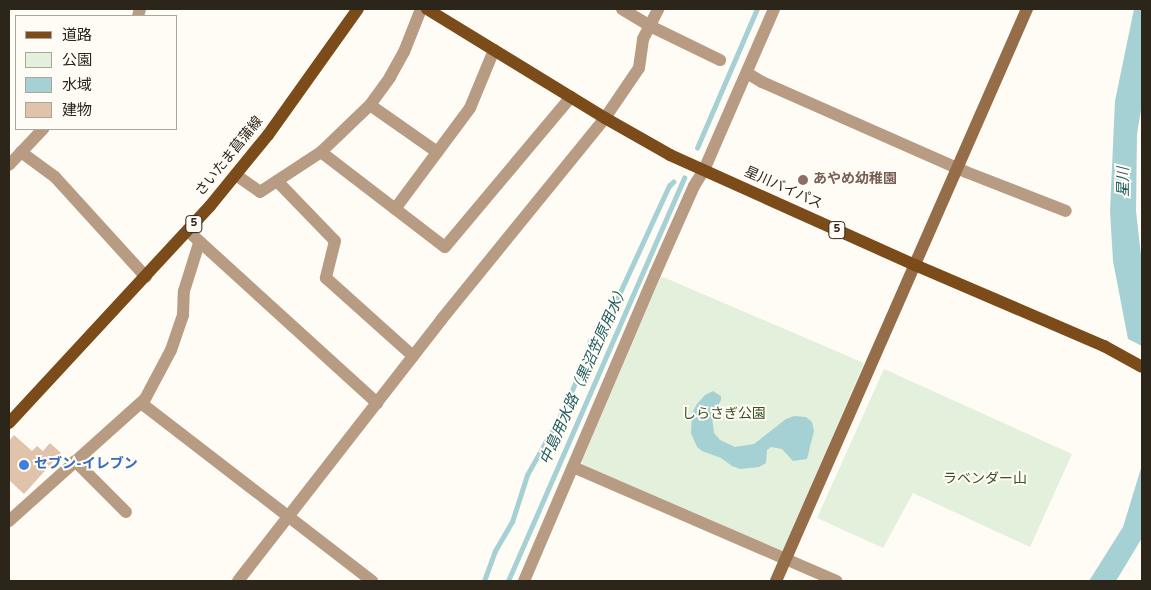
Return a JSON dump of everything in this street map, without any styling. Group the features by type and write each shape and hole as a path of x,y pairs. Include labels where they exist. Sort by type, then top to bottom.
{"main road":[{"name":"さいたま菖蒲線","path":"9,423 146,277 236,175 358,9"},
{"name":"星川バイパス","path":"426,9 655,147 1142,366"}],"street":[{"path":"236,175 260,192 321,152 370,105 390,77 404,52 421,9"},
{"path":"622,9 650,26 720,60"},
{"path":"238,581 413,356 605,118 639,68 643,39 658,9"},
{"path":"524,581 574,468 655,274 694,186 704,170 774,9"},
{"path":"776,581 1028,9"},
{"path":"395,209 470,108 494,50"},
{"path":"746,73 762,82 957,167 1066,211"},
{"path":"321,152 445,247 571,96"},
{"path":"370,105 437,152"},
{"path":"9,163 22,152 41,130"},
{"path":"22,152 55,177 146,277"},
{"path":"277,181 335,241 326,278 413,356"},
{"path":"188,231 377,403"},
{"path":"9,521 141,403 171,350 183,315 184,291 199,243"},
{"path":"141,403 372,581"},
{"path":"75,461 126,512"},
{"path":"574,468 836,581"}],"green space":[{"name":"しらさぎ公園","path":"663,277 864,363 784,550 779,552 583,466 582,461 660,278"},
{"name":"ラベンダー山","path":"884,369 1072,454 1030,547 913,493 883,548 817,518"}],"water":[{"name":"星川","path":"1134,9 1142,9 1142,104 1137,134 1136,211 1142,264 1142,346 1128,339 1113,261 1110,211 1115,101"},
{"path":"713,391 721,396 721,400 712,417 714,433 720,440 735,447 754,444 786,419 794,416 806,417 812,422 814,431 807,459 793,461 782,449 771,447 767,450 766,463 759,467 740,469 721,458 702,451 697,447 691,433 692,413 705,395"},
{"path":"1142,465 1142,538 1116,581 1089,581 1123,527"}],"building":[{"path":"14,435 32,451 37,446 43,451 50,443 61,453 24,494 9,480 9,441"}],"waterway":[{"name":"中島用水路（黒沼笠原用水）","path":"697,148 757,9"},
{"name":"中島用水路（黒沼笠原用水）","path":"508,581 684,178"},
{"path":"601,335 609,326 616,301 669,186 673,182"},
{"path":"484,581 495,551 512,522 527,475 565,407 583,364 590,340"}],"place":[{"name":"あやめ幼稚園","path":"803,180"},
{"name":"セブン-イレブン","path":"24,465"}]}
